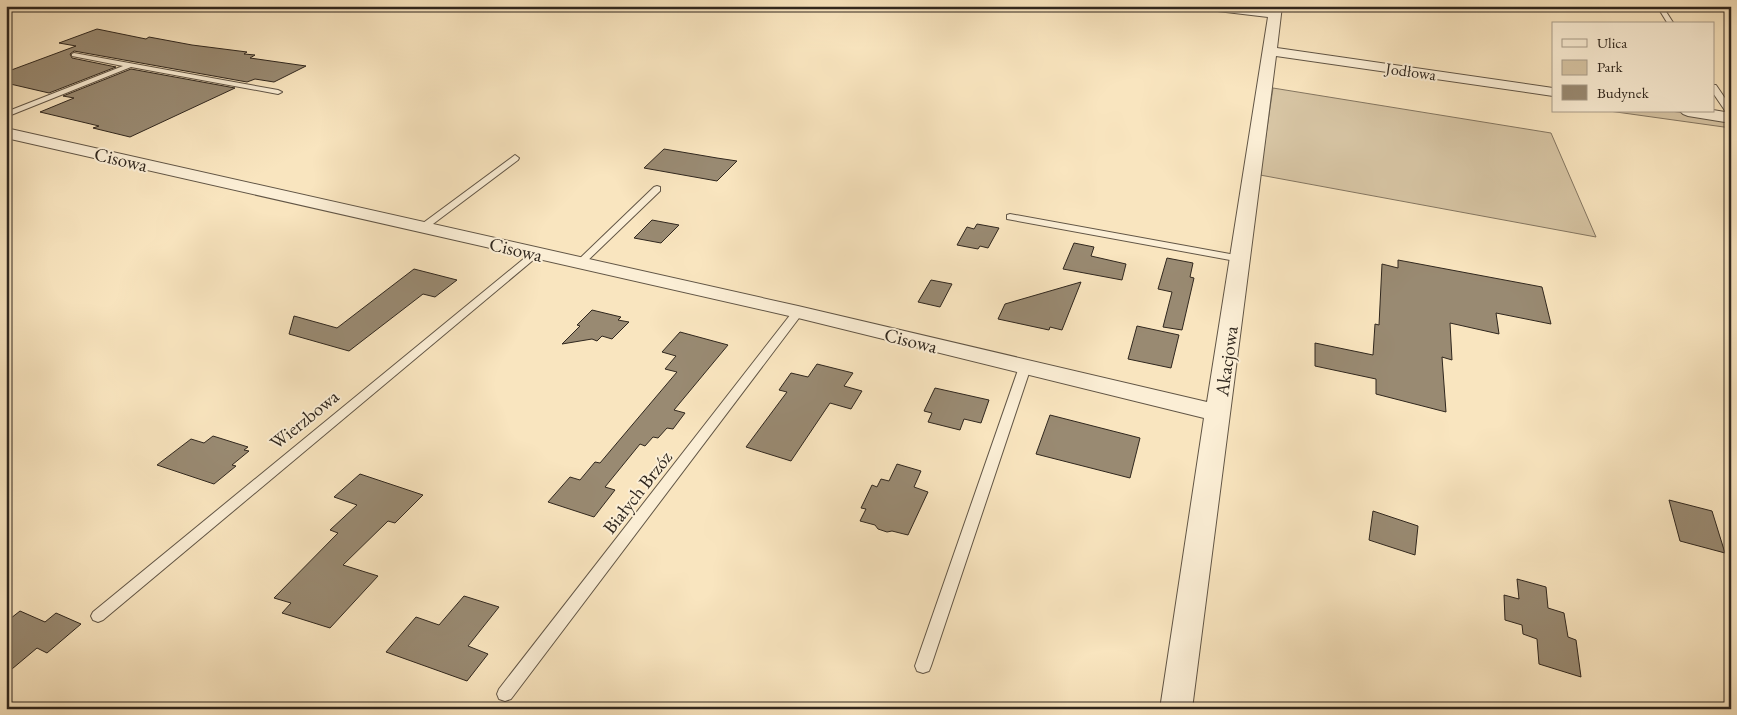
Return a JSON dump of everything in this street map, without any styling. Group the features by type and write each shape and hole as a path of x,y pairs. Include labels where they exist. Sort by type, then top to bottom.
{"street":[{"name":"Akacjowa","path":"1176,709 1190,597 1276,10 1209,6"},
{"name":"Jodłowa","path":"1270,51 1552,92"},
{"path":"1694,112 1731,118"},
{"name":"Cisowa","path":"6,133 798,312 1218,413"}],"lane":[{"path":"1663,11 1670,22"},
{"path":"74,55 278,92"},
{"path":"6,115 131,65"},
{"path":"1714,88 1731,113"},
{"path":"422,228 515,158"},
{"path":"579,264 657,189"},
{"path":"1010,217 1241,259"},
{"name":"Wierzbowa","path":"98,616 535,254"},
{"name":"Białych Brzóz","path":"505,694 798,312"},
{"path":"923,666 1025,367"}],"path":[{"path":"1616,6 1663,11"}],"green space":[{"path":"1273,88 1551,133 1596,237 1260,175"},
{"path":"1616,112 1678,112 1731,120 1731,128"}],"building":[{"path":"97,29 146,39 149,37 247,52 244,54 255,55 250,58 306,66 274,82 255,79 247,82 74,51 70,54 72,58 116,67 49,93 6,83 6,72 76,46 59,43"},
{"path":"131,69 235,88 130,137 93,128 99,126 40,112 74,98 63,96"},
{"path":"664,149 737,161 717,181 644,168"},
{"path":"652,220 679,225 661,243 634,238"},
{"path":"977,224 999,228 988,248 980,246 978,249 957,245 967,227 974,229"},
{"path":"1074,243 1094,247 1091,256 1126,264 1122,280 1063,269"},
{"path":"1167,258 1193,263 1190,277 1194,278 1182,330 1163,327 1172,292 1158,289"},
{"path":"1398,260 1542,287 1551,324 1496,313 1499,334 1450,323 1452,360 1442,357 1446,412 1376,394 1376,379 1315,366 1315,343 1373,355 1375,324 1379,325 1382,264 1398,268"},
{"path":"414,269 457,280 435,297 423,294 349,351 289,334 294,316 337,328"},
{"path":"931,280 952,284 940,307 918,302"},
{"path":"1081,282 1062,330 1050,327 1049,330 998,319 1005,304"},
{"path":"592,310 621,317 618,320 629,322 612,339 602,336 597,341 592,339 562,344 580,326 577,325"},
{"path":"1137,326 1179,335 1171,368 1128,359"},
{"path":"680,332 728,345 674,410 685,413 673,429 667,428 658,438 653,437 645,446 640,444 605,487 615,490 594,517 548,502 570,477 580,480 595,462 600,463 677,372 665,369 676,356 662,352"},
{"path":"817,364 853,373 844,386 862,391 851,409 830,403 791,461 746,447 787,392 779,390 791,373 808,377"},
{"path":"935,388 989,400 981,423 964,419 960,430 928,422 932,413 924,411"},
{"path":"1050,415 1140,438 1130,478 1036,454"},
{"path":"213,436 248,447 244,450 249,451 232,465 236,466 214,484 157,465 191,439 204,443"},
{"path":"897,464 921,471 914,487 928,492 908,535 892,531 887,532 878,529 875,525 860,521 866,509 861,508 872,485 877,487 881,479 889,481"},
{"path":"360,474 423,495 395,523 388,521 343,565 378,576 330,628 282,613 291,603 274,598 338,533 330,530 357,505 334,497"},
{"path":"1669,500 1712,511 1725,553 1680,541"},
{"path":"1373,511 1418,526 1415,555 1369,540"},
{"path":"1517,579 1546,587 1548,608 1564,613 1568,637 1576,640 1581,677 1539,664 1537,639 1523,634 1522,625 1505,620 1504,595 1519,599"},
{"path":"464,596 499,607 468,646 488,654 467,681 386,652 416,617 439,625"},
{"path":"20,611 45,622 56,613 81,624 47,653 37,648 6,674 6,622"}]}
